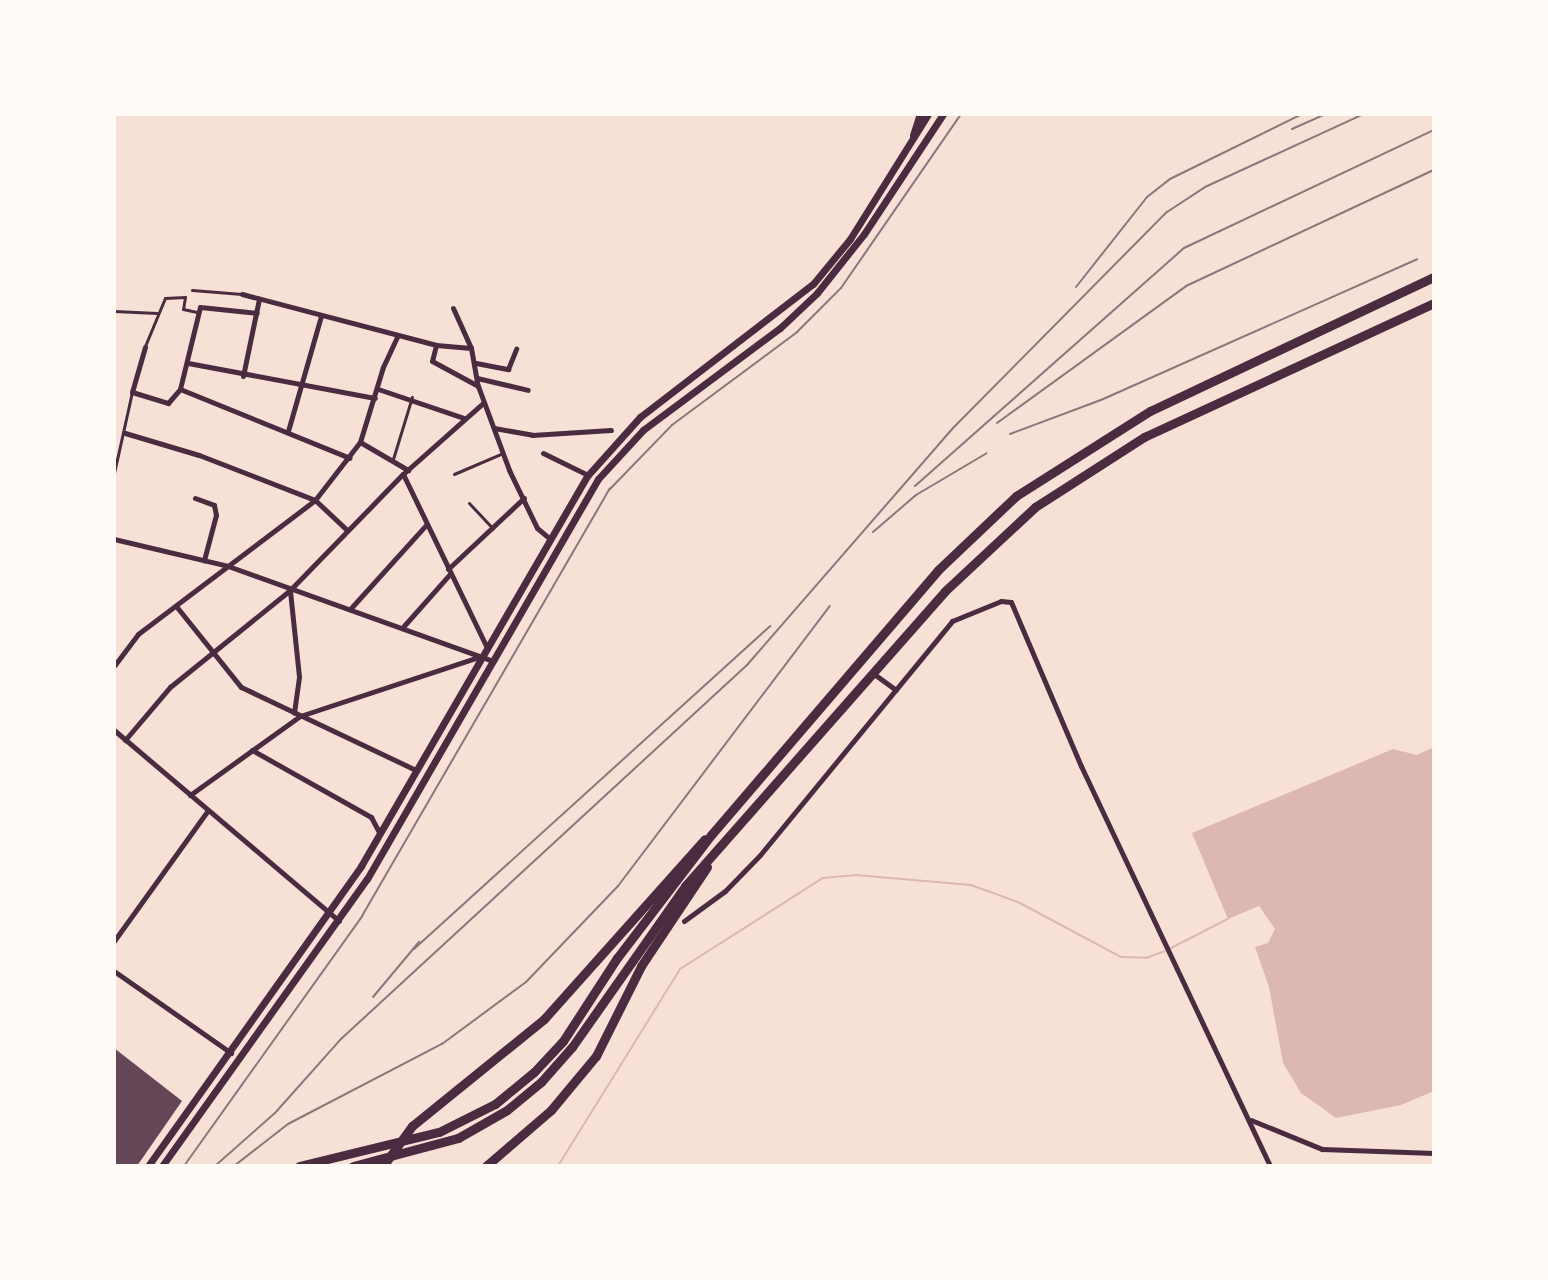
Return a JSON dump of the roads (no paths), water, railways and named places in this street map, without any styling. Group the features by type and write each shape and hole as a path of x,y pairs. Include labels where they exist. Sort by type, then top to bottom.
{"highway":[{"path":"299,1166 414,1140 467,1119 515,1090 547,1060 711,835 938,570 1016,496 1150,411 1434,277"},
{"path":"353,1166 420,1151 477,1128 521,1100 554,1068 650,929 717,850 970,566 1063,486 1206,407 1434,303"},
{"path":"383,1166 412,1126 544,1019 673,870 711,835"},
{"path":"486,1166 551,1110 596,1056 641,966 717,850"}],"main road":[{"path":"909,146 920,114"},
{"path":"148,1166 330,915 588,475 640,417 813,284 850,239 928,114"},
{"path":"162,1166 340,922 579,508 626,446 817,293 864,234 943,114"}],"street":[{"path":"192,290 242,294 436,345 471,348"},
{"path":"114,473 132,392 157,313 165,298 177,295 185,297 183,309 197,312"},
{"path":"243,376 259,299"},
{"path":"132,392 168,403 180,389 197,312 207,304 257,313"},
{"path":"453,308 471,348 478,386 503,453 537,528 550,539"},
{"path":"114,311 157,313"},
{"path":"288,431 305,384 321,316"},
{"path":"114,666 130,641 315,500 360,442 398,335"},
{"path":"436,345 432,361 478,386"},
{"path":"476,363 508,369 516,349"},
{"path":"187,363 243,376 375,398"},
{"path":"477,378 528,390"},
{"path":"180,389 350,458"},
{"path":"378,389 412,397 464,418"},
{"path":"393,459 412,397"},
{"path":"125,740 170,687 291,589 406,472 484,402"},
{"path":"494,428 532,435 611,430"},
{"path":"125,433 199,455 315,500 347,530"},
{"path":"360,442 393,459 406,472 484,652 493,661"},
{"path":"454,474 503,453"},
{"path":"543,453 588,475"},
{"path":"195,498 214,505 216,515 204,560"},
{"path":"402,628 449,571 524,498"},
{"path":"469,503 493,529"},
{"path":"351,608 427,524"},
{"path":"114,539 228,566 402,628 484,652"},
{"path":"291,589 299,677 297,715"},
{"path":"684,921 725,891 760,855 956,617 1011,602 1081,766 1167,941 1270,1166"},
{"path":"176,606 241,687 417,771"},
{"path":"190,795 297,715 484,652"},
{"path":"874,674 896,690"},
{"path":"114,730 340,922"},
{"path":"252,750 371,817 380,833"},
{"path":"114,941 208,810"},
{"path":"114,971 231,1053"},
{"path":"1251,1120 1322,1149 1434,1153"}],"waterway":[{"path":"558,1166 680,969 823,878 856,875 971,885 1018,902 1121,957 1146,958 1165,951"},
{"path":"1171,948 1228,919"}],"railway":[{"path":"184,1166 362,916 610,489 672,425 797,332 841,288 961,114"},
{"path":"1076,287 1147,197 1170,179 1302,114"},
{"path":"1292,129 1325,114"},
{"path":"215,1166 275,1113 341,1039 747,665 953,428 1167,212 1205,187 1364,114"},
{"path":"915,486 1184,248 1434,130"},
{"path":"997,423 1186,286 1434,170"},
{"path":"1010,434 1101,400 1417,259"},
{"path":"873,532 916,495 987,453"},
{"path":"234,1166 288,1124 442,1044 526,982 618,886 830,606"},
{"path":"414,949 770,626"},
{"path":"373,997 419,942"}]}
